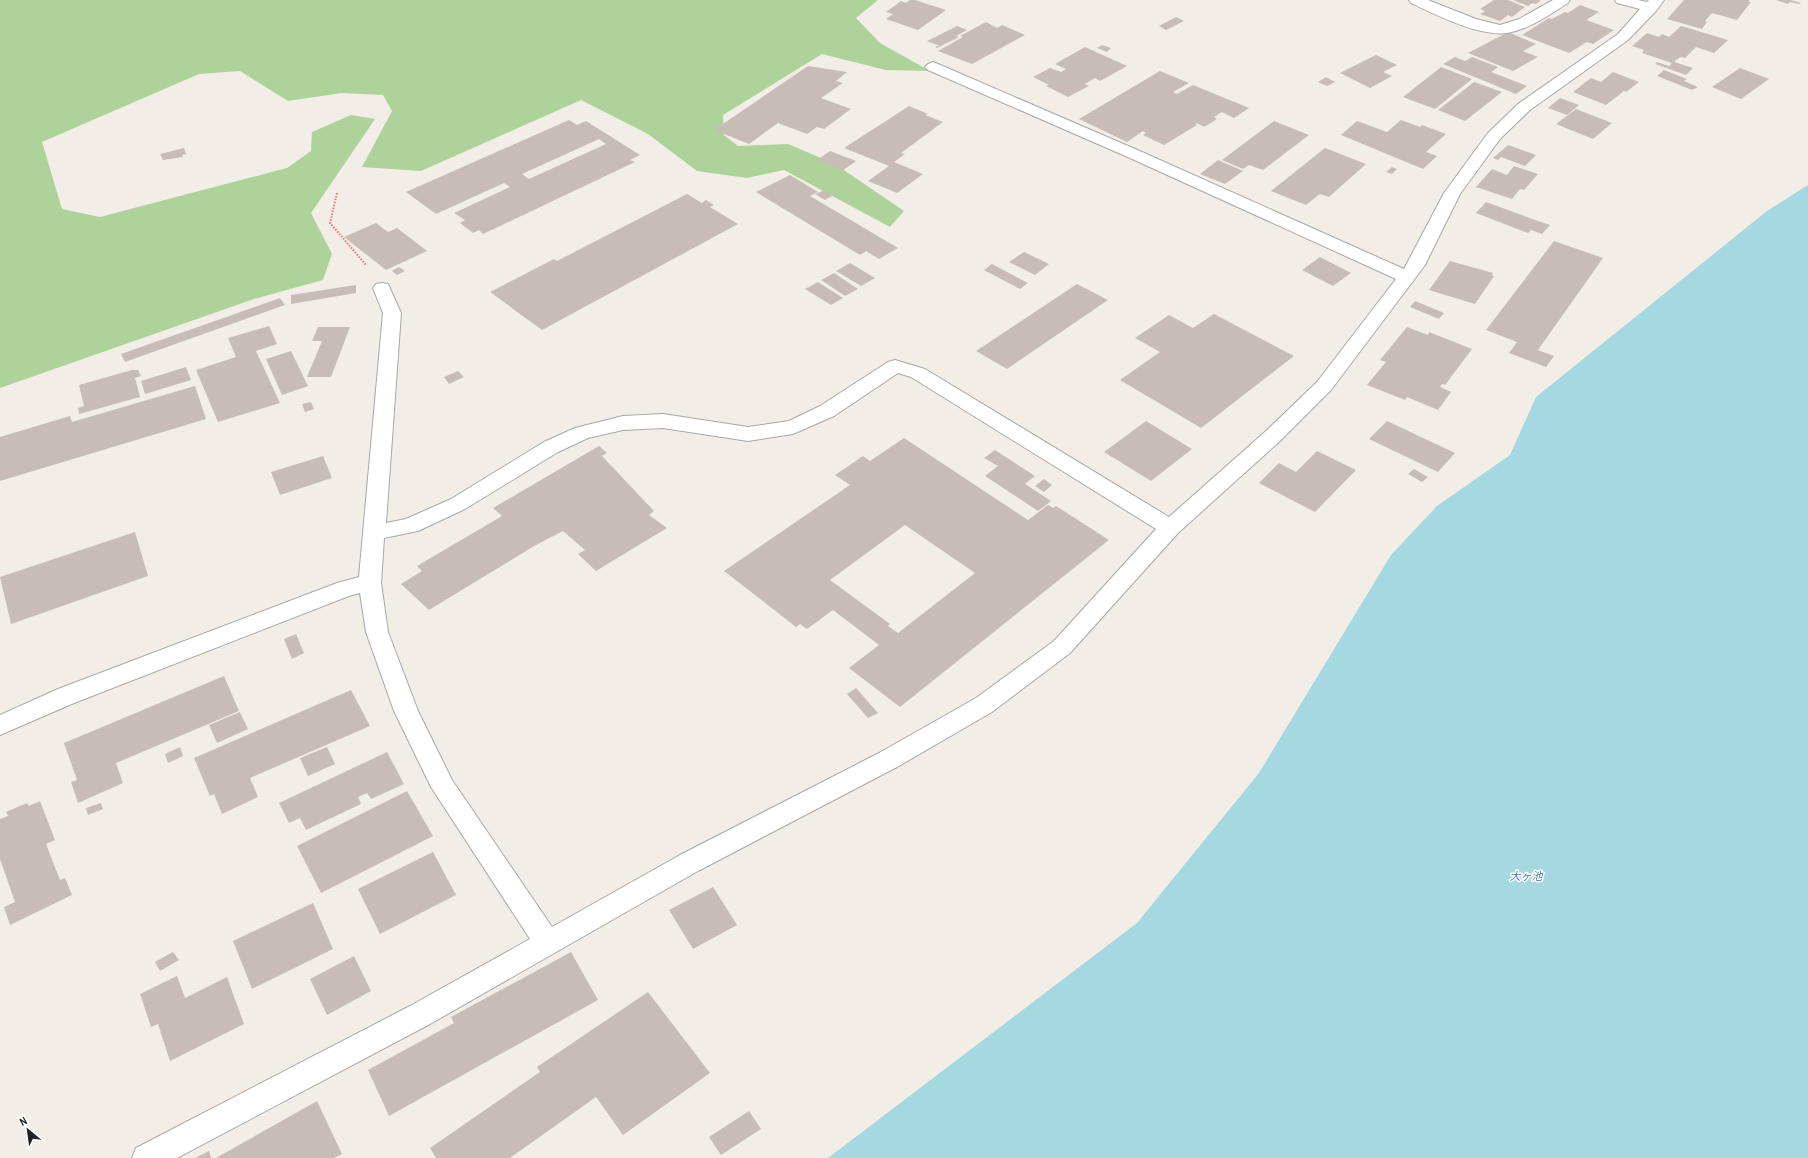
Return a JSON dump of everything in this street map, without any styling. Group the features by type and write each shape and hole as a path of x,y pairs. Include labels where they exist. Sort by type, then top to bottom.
{"street":[{"path":"1416,0 1480,26 1499,29 1513,27 1563,0"},
{"path":"1622,0 1654,4"},
{"path":"147,1158 413,1018 548,944 689,863 888,760 984,705 1062,647 1170,528 1273,436 1324,386 1416,265 1452,193 1494,136 1524,107 1623,37 1654,4"},
{"path":"933,67 1136,155 1406,277"},
{"path":"382,288 392,313 370,583 377,632 406,711 443,787 548,944"},
{"path":"375,532 410,526 458,504 551,447 582,433 623,423 663,421 748,434 793,427 827,411 895,366 918,373 1170,528"},
{"path":"0,725 66,696 345,589 370,583"}],"path":[{"path":"337,193 330,223 368,267 382,288"}],"green space":[{"path":"0,0 878,0 856,18 880,43 930,71 886,70 822,54 723,115 724,135 738,146 788,144 835,164 904,211 890,227 784,170 747,178 697,171 648,134 581,100 421,171 362,167 392,111 383,95 342,93 288,101 240,71 199,74 42,142 62,209 100,217 287,168 311,151 312,132 351,115 375,119 311,213 332,254 323,280 254,299 0,388"}],"water":[{"name":"大ヶ池","path":"1808,185 1808,1158 828,1158 1137,923 1259,773 1391,555 1437,506 1510,455 1536,397 1767,211"}],"building":[{"path":"910,0 915,0 946,10 918,30 886,19 893,14 886,12 901,1 906,3"},
{"path":"1494,0 1508,0 1525,7 1512,17 1508,15 1500,21 1480,14 1485,11 1480,9"},
{"path":"1513,0 1541,0 1536,4 1532,3 1528,6"},
{"path":"1684,0 1750,0 1748,2 1751,2 1737,20 1712,13 1705,21 1707,22 1702,29 1667,19"},
{"path":"1776,0 1791,0 1801,3 1790,2 1788,4"},
{"path":"1580,5 1599,12 1586,20 1614,30 1593,44 1587,42 1569,53 1522,35 1549,18 1552,19 1565,12 1568,13"},
{"path":"1176,17 1184,21 1166,30 1159,26"},
{"path":"986,22 997,28 1002,25 1025,35 972,64 938,51 963,37 960,36"},
{"path":"957,26 967,30 956,36 959,37 937,48 935,47 940,45 927,41"},
{"path":"1681,26 1728,40 1714,53 1696,47 1685,58 1680,57 1674,62 1693,68 1686,75 1655,64 1657,62 1669,66 1672,63 1642,53 1644,50 1632,46 1647,33 1659,37 1662,34 1669,37"},
{"path":"1508,32 1536,44 1523,51 1538,57 1513,71 1468,53"},
{"path":"1102,45 1111,48 1107,52 1097,48"},
{"path":"1085,47 1127,66 1100,81 1095,78 1085,84 1089,86 1068,97 1046,86 1049,85 1033,77 1050,68 1061,72 1066,69 1055,64"},
{"path":"1376,55 1397,65 1383,72 1392,76 1370,88 1340,73"},
{"path":"1455,57 1465,61 1472,57 1498,67 1491,72 1527,86 1516,94 1443,64"},
{"path":"808,66 847,72 836,81 843,83 821,98 851,109 824,129 817,127 807,134 778,123 749,144 714,130"},
{"path":"1441,67 1472,79 1435,109 1403,97"},
{"path":"1740,68 1769,79 1741,99 1712,87"},
{"path":"1664,70 1687,79 1684,81 1698,87 1692,90 1657,76"},
{"path":"1160,71 1189,83 1173,92 1177,94 1193,85 1249,108 1234,118 1222,112 1214,117 1217,119 1204,127 1197,123 1195,124 1197,125 1164,145 1143,135 1146,133 1143,131 1127,142 1079,119"},
{"path":"1613,72 1639,82 1606,105 1573,92 1591,78 1601,82"},
{"path":"1326,77 1335,82 1327,86 1318,82"},
{"path":"1474,82 1502,92 1465,121 1438,110"},
{"path":"1560,98 1579,105 1567,115 1548,108"},
{"path":"909,106 928,114 925,115 943,122 901,153 905,154 894,162 923,174 897,193 868,181 889,166 844,148"},
{"path":"1576,109 1612,123 1593,139 1556,124"},
{"path":"569,120 577,125 586,121 640,155 630,160 635,162 483,234 479,230 473,233 460,223 465,220 454,213 510,187 504,183 436,214 406,192","holes":["599,139 606,144 529,179 522,174"]},
{"path":"1401,120 1420,127 1422,125 1446,134 1426,152 1437,156 1423,169 1341,135 1357,121 1387,132"},
{"path":"1274,121 1309,135 1263,170 1249,165 1243,169 1222,160"},
{"path":"1508,145 1536,155 1525,166 1501,157 1498,160 1493,158"},
{"path":"184,148 186,154 182,155 183,157 163,160 160,154"},
{"path":"1325,148 1366,164 1329,197 1320,194 1306,205 1271,191"},
{"path":"830,151 856,161 842,171 817,160"},
{"path":"1218,160 1243,171 1225,184 1200,174"},
{"path":"1514,166 1538,174 1524,190 1520,189 1512,199 1476,187 1492,169 1507,175"},
{"path":"1392,167 1397,169 1392,174 1386,172"},
{"path":"790,175 818,192 810,196 898,248 879,259 866,251 860,255 756,192"},
{"path":"825,190 834,195 825,200 815,194"},
{"path":"687,194 702,203 706,200 714,205 710,207 738,224 542,330 490,292 554,259 557,261"},
{"path":"1486,202 1550,225 1542,234 1531,230 1528,233 1476,213"},
{"path":"376,223 388,232 397,228 427,251 386,270 344,237"},
{"path":"1554,241 1603,258 1538,350 1554,356 1546,367 1509,353 1517,342 1486,330"},
{"path":"1024,252 1049,264 1035,275 1009,262"},
{"path":"1320,257 1351,273 1333,286 1302,270"},
{"path":"1450,261 1493,273 1492,275 1494,276 1475,304 1429,290"},
{"path":"850,263 875,278 861,286 836,271"},
{"path":"992,264 1028,283 1020,289 984,270"},
{"path":"399,267 405,271 397,275 392,271"},
{"path":"834,273 858,289 845,296 821,280"},
{"path":"818,282 843,298 831,305 805,289"},
{"path":"1077,284 1108,300 1007,369 976,351"},
{"path":"356,285 356,293 291,304 291,295"},
{"path":"280,298 285,305 125,362 121,354"},
{"path":"1415,301 1444,313 1439,319 1410,307"},
{"path":"1214,314 1294,356 1201,428 1120,380 1160,352 1135,338 1169,315 1193,328"},
{"path":"269,326 277,344 256,351 280,403 218,422 196,370 236,357 228,338"},
{"path":"318,327 350,327 331,377 307,377 322,341 312,341"},
{"path":"1407,327 1428,335 1429,332 1472,349 1445,385 1442,384 1440,387 1451,392 1438,410 1407,397 1405,400 1367,385 1386,362 1380,360"},
{"path":"291,351 308,386 282,395 266,359"},
{"path":"186,367 191,380 145,394 141,381"},
{"path":"132,370 138,370 141,376 135,378 140,397 79,414 78,408 84,406 79,385"},
{"path":"458,371 464,377 449,384 444,377"},
{"path":"195,386 206,419 0,481 0,437 70,416 72,422"},
{"path":"311,402 314,409 305,412 302,404"},
{"path":"1146,421 1192,449 1151,481 1104,452"},
{"path":"1387,421 1455,453 1438,472 1369,439"},
{"path":"904,438 1028,520 1048,505 1053,508 1056,506 1109,540 900,707 849,668 879,645 833,610 807,629 800,624 796,627 724,571 850,485 835,475 863,456 870,461","holes":["905,525 975,573 898,633 888,626 890,624 830,580"]},
{"path":"599,446 607,453 602,456 654,511 649,515 667,528 596,571 578,554 585,550 563,531 536,545 429,610 401,584 422,571 417,566 502,516 493,508"},
{"path":"995,450 1035,476 1025,484 1051,501 1038,511 985,476 998,466 984,458"},
{"path":"1317,451 1356,470 1315,512 1259,483 1279,463 1296,472"},
{"path":"323,456 332,478 280,495 271,472"},
{"path":"1414,469 1428,477 1422,482 1408,474"},
{"path":"1044,479 1052,485 1044,492 1035,486"},
{"path":"135,532 148,576 11,624 0,577"},
{"path":"296,634 304,653 292,659 284,639"},
{"path":"224,676 239,711 116,763 123,783 78,803 71,782 77,780 64,743"},
{"path":"856,688 878,713 868,718 847,694"},
{"path":"351,690 370,726 250,778 258,797 222,814 214,794 210,796 194,758"},
{"path":"240,712 248,729 217,743 209,725"},
{"path":"180,747 183,756 168,763 165,754"},
{"path":"327,747 335,764 308,776 300,758"},
{"path":"387,752 404,784 371,799 367,793 358,797 361,804 306,830 300,818 289,823 279,803"},
{"path":"407,791 433,836 321,893 297,846"},
{"path":"40,801 55,840 46,844 60,880 65,878 72,895 10,925 4,907 15,902 0,859 0,819 8,816 6,812 27,803 29,806"},
{"path":"101,803 103,809 88,815 86,808"},
{"path":"433,852 456,895 380,934 358,889"},
{"path":"713,887 737,925 693,949 669,910"},
{"path":"313,903 333,949 252,989 233,941"},
{"path":"173,952 179,960 160,971 155,962"},
{"path":"571,952 598,1000 389,1116 368,1070 454,1023 451,1017"},
{"path":"354,956 371,991 327,1015 310,979"},
{"path":"177,976 185,998 227,977 244,1024 170,1061 158,1024 151,1027 140,994"},
{"path":"648,992 710,1073 623,1135 596,1097 510,1158 436,1158 430,1148 540,1072 537,1067"},
{"path":"317,1101 342,1154 334,1158 216,1158"},
{"path":"749,1111 761,1129 721,1155 709,1137"},
{"path":"209,1151 211,1158 195,1158"}]}
